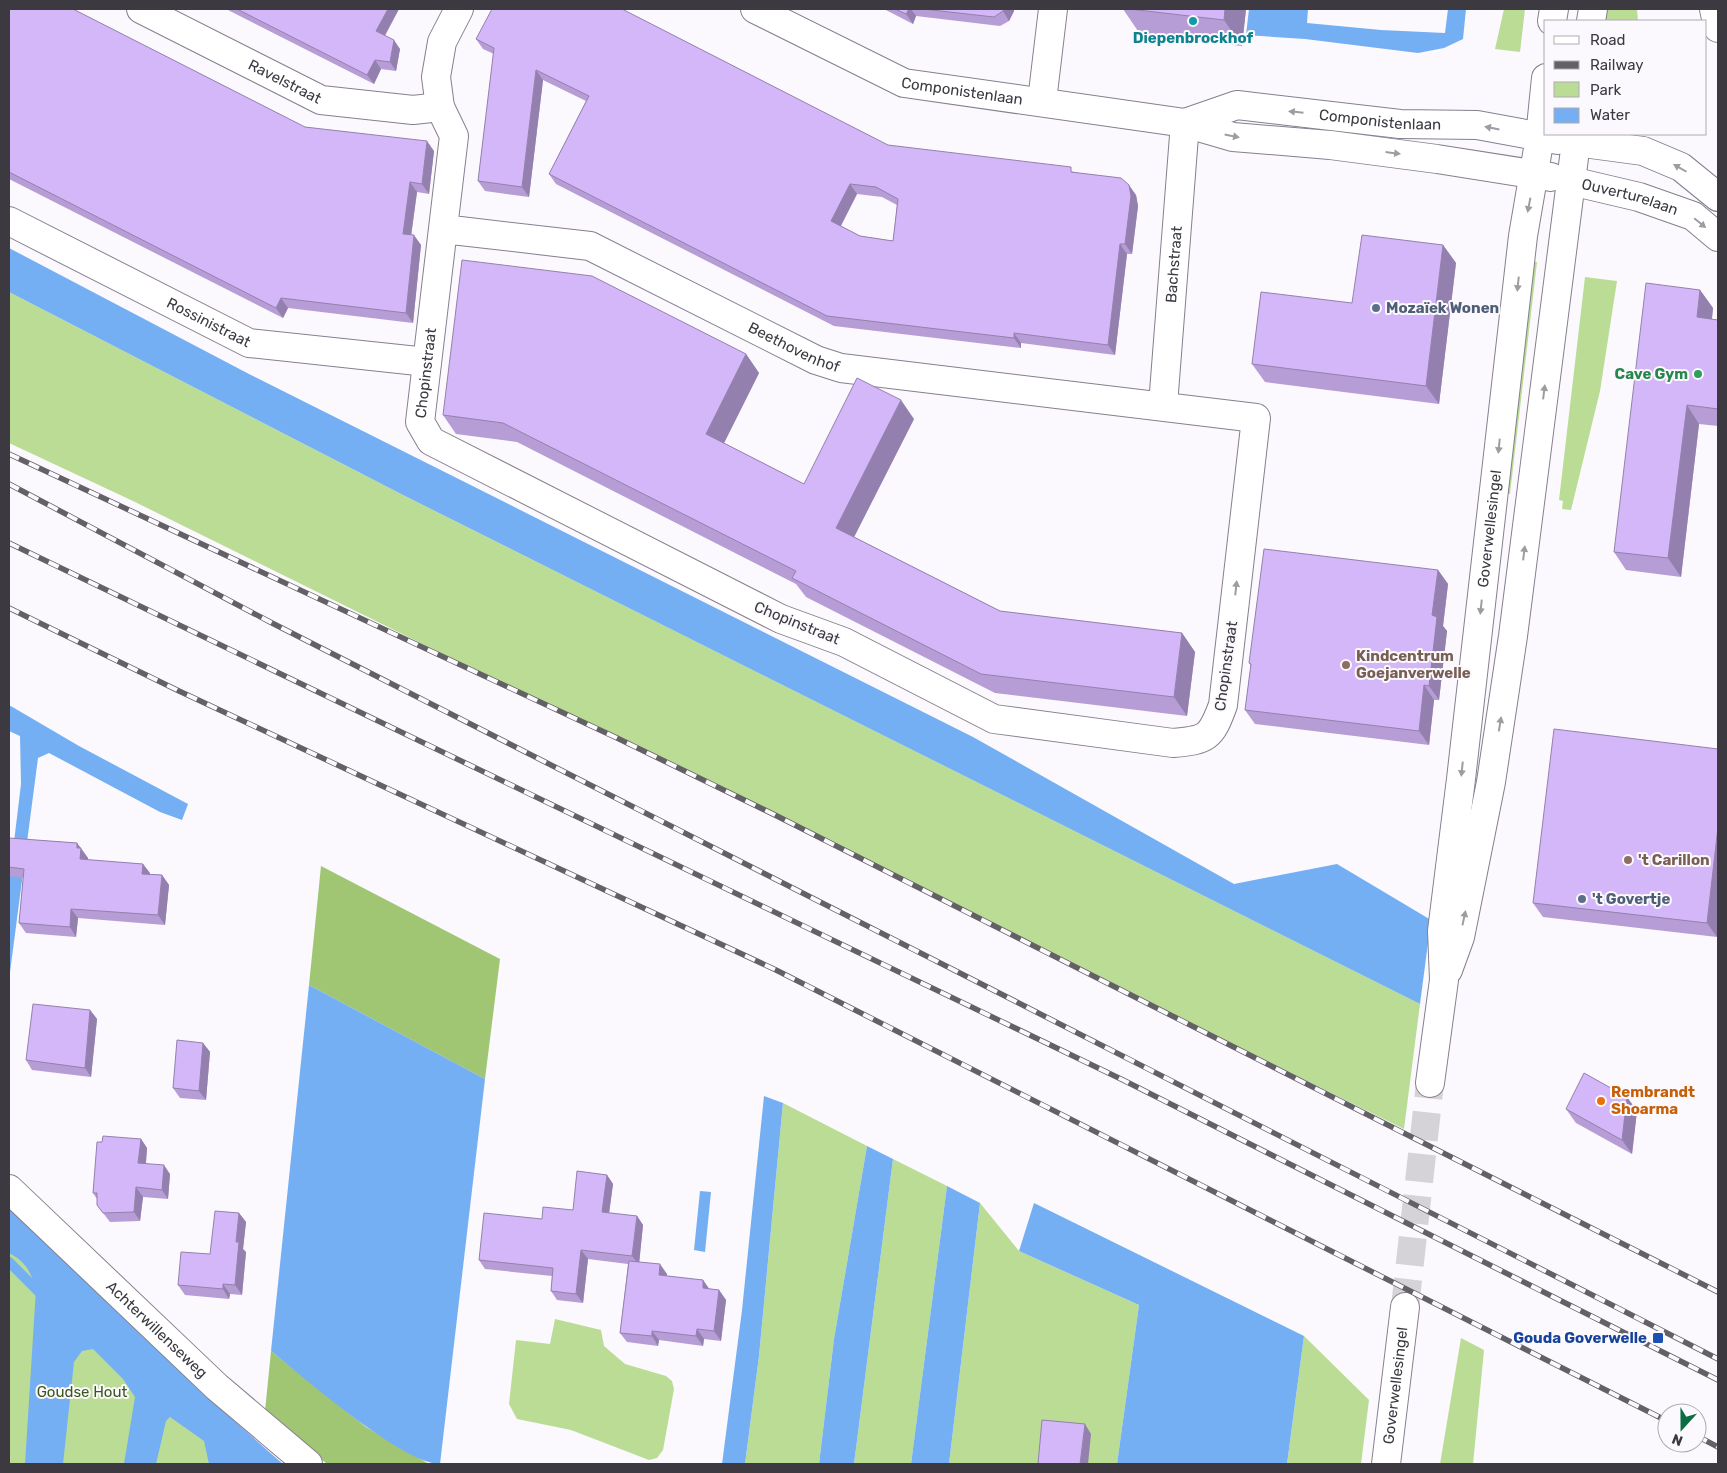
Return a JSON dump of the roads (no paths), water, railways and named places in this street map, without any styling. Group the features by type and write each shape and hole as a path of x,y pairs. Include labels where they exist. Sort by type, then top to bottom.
{"street":[{"name":"Ravelstraat","path":"141,9 321,100 413,110 440,107"},
{"name":"Chopinstraat","path":"459,9 442,42 436,77 440,107 454,136 420,422 431,441 781,619 844,642 994,719 1173,742 1198,741 1215,728 1223,705 1256,418 1163,405"},
{"name":"Componistenlaan","path":"755,9 904,82 1042,100 1185,122 1233,137 1458,161 1535,174"},
{"path":"1042,100 1053,9"},
{"path":"1714,9 1718,28"},
{"name":"Goverwellesingel","path":"1430,1083 1444,980 1442,931 1523,236 1535,174 1544,98"},
{"name":"Componistenlaan","path":"1185,122 1237,105 1400,124 1477,125 1540,137 1577,138"},
{"name":"Bachstraat","path":"1163,405 1185,122"},
{"path":"1577,138 1643,151 1681,167 1718,198"},
{"name":"Goverwellesingel","path":"1444,980 1460,937 1491,782 1513,636 1577,138"},
{"name":"Ouverturelaan","path":"1535,174 1639,197 1693,216 1718,237"},
{"name":"Rossinistraat","path":"9,221 249,343 427,362"},
{"name":"Beethovenhof","path":"443,230 590,246 816,360 841,368 1163,405"},
{"name":"Achterwillenseweg","path":"9,1189 217,1387 308,1464"},
{"name":"Goverwellesingel","path":"1386,1464 1405,1307"}],"water":[{"path":"1249,9 1308,9 1307,23 1381,30 1445,33 1448,9 1466,9 1463,39 1444,48 1418,53 1305,39 1246,35"},
{"path":"9,248 249,374 973,737 1234,884 1337,864 1431,920 1420,1004 405,496 9,292"},
{"path":"9,705 79,746 188,804 182,820 160,812 49,753 38,758 9,980 9,883 21,784 20,736 9,731"},
{"path":"309,985 485,1079 440,1464 423,1460 402,1450 379,1435 271,1351"},
{"path":"764,1096 783,1103 759,1356 745,1464 722,1464 742,1310"},
{"path":"867,1146 893,1159 854,1464 819,1464 834,1339"},
{"path":"947,1186 980,1203 949,1464 911,1464"},
{"path":"700,1191 711,1192 705,1252 694,1250"},
{"path":"9,1198 143,1334 283,1464 209,1464 204,1441 170,1417 166,1421 156,1464 124,1464 135,1397 123,1379 93,1349 82,1351 74,1362 63,1464 25,1464 36,1289 27,1268 9,1253"},
{"path":"1034,1203 1304,1336 1287,1464 1117,1464 1139,1305 1019,1251"}],"waterway":[{"path":"9,1262 45,1298"}],"tunnel":[{"path":"1405,1307 1430,1083"}],"railway":[{"path":"9,454 617,738 775,815 1718,1292"},
{"path":"9,484 272,623 1718,1359"},
{"path":"9,543 1123,1080 1718,1380"},
{"path":"9,608 179,691 776,970 1657,1416"},
{"path":"1707,1441 1718,1447"}],"place":[{"name":"Diepenbrockhof","path":"1193,21"},
{"name":"Mozaïek Wonen","path":"1376,308"},
{"name":"Cave Gym","path":"1698,374"},
{"name":"Kindcentrum Goejanverwelle","path":"1346,665"},
{"name":"'t Carillon","path":"1628,860"},
{"name":"'t Govertje","path":"1582,899"},
{"name":"Rembrandt Shoarma","path":"1601,1101"},
{"name":"Gouda Goverwelle","path":"1658,1338"}],"park label":[{"name":"Goudse Hout","path":"82,1392"}]}
